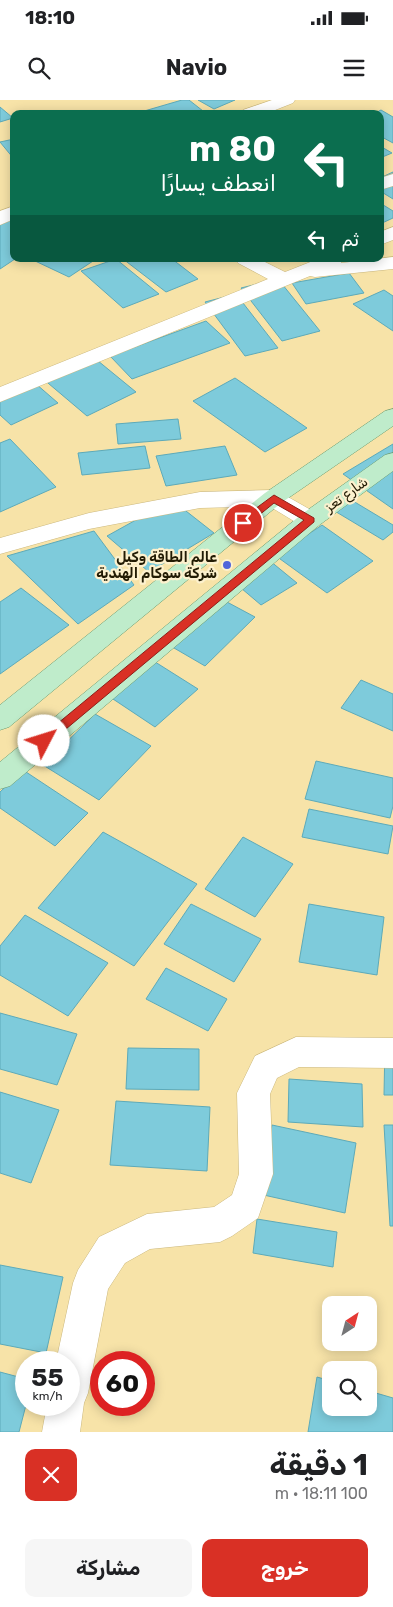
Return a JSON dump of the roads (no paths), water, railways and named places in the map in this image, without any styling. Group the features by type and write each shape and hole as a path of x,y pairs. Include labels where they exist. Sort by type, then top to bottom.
{"main road":[{"path":"0,720 274,498 393,416"},
{"name":"شارع تعز","path":"0,778 310,520 393,460"}],"street":[{"path":"257,110 274,102"},
{"path":"259,262 296,270 393,263"},
{"path":"0,395 296,270 324,262"},
{"path":"0,546 90,521 200,500 274,498 310,520"},
{"path":"77,1351 91,1283 112,1250 147,1232 220,1224 246,1206 256,1174 253,1093 266,1067 296,1052 393,1053"},
{"path":"61,1432 64,1416"}],"place":[{"name":"عالم الطاقة وكيل شركة سوكام الهندية","path":"227,565"}]}
